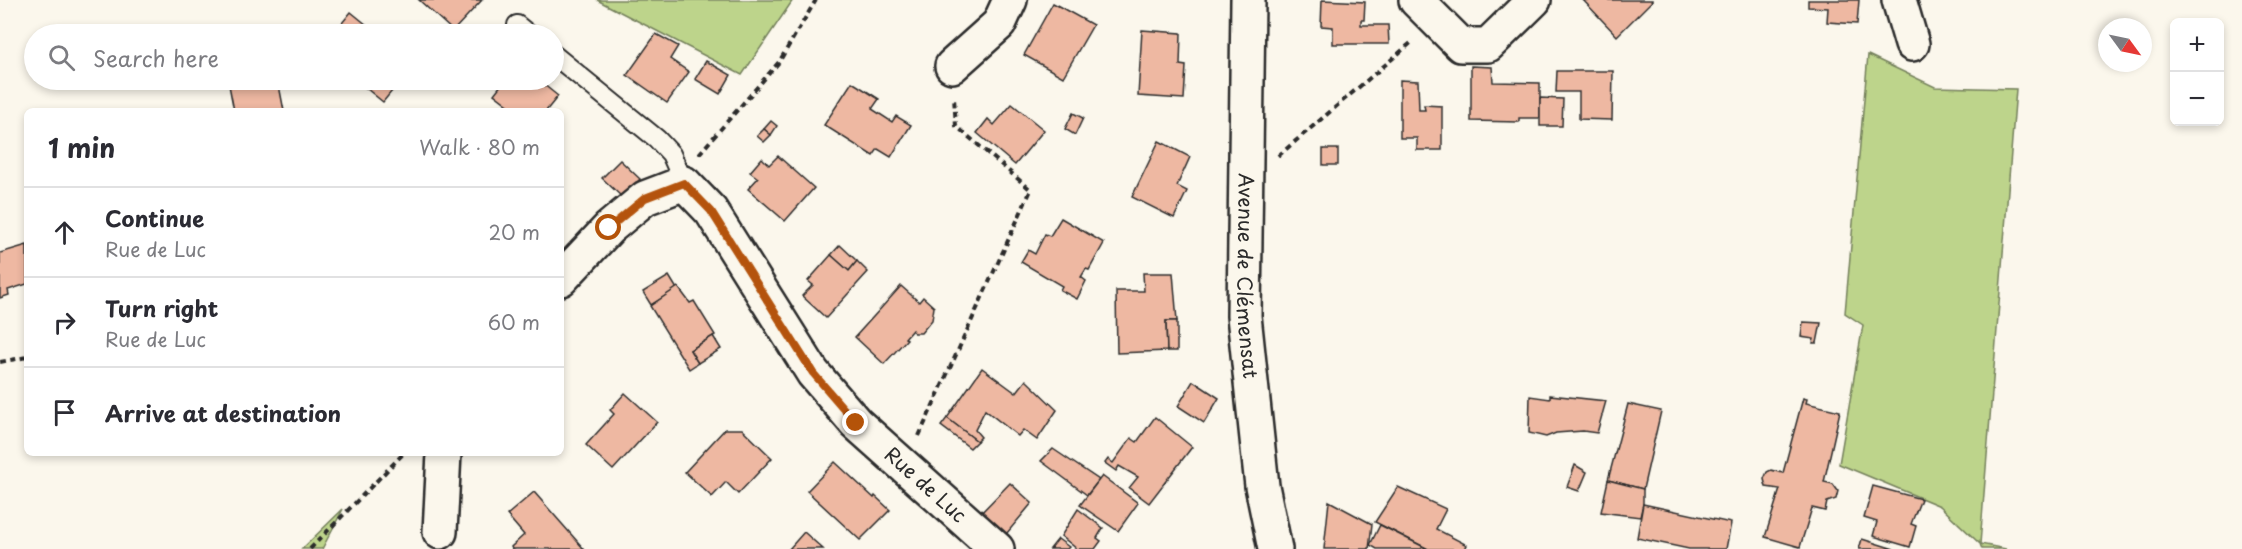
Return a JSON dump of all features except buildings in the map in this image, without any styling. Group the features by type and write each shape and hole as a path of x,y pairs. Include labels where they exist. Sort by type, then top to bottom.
{"street":[{"path":"952,66 999,24 1010,0"},
{"name":"Avenue de Clémensat","path":"1248,0 1244,316 1262,486 1275,549"},
{"path":"1426,11 1461,45 1488,45 1534,0"},
{"path":"1899,0 1912,44"},
{"path":"565,270 645,198 684,183"},
{"name":"Rue de Luc","path":"684,183 711,211 813,373 856,423 998,549"},
{"path":"440,532 444,456"}],"lane":[{"path":"564,63 657,139 671,154 684,183"}],"path":[{"path":"684,183 697,157 714,135 778,62 816,0"},
{"path":"1245,178 1281,154 1426,11"},
{"path":"904,466 1031,189 956,126 952,66"},
{"path":"0,362 24,358"},
{"path":"310,549 401,456"}],"green space":[{"path":"597,0 793,0 742,75"},
{"path":"1868,55 1935,87 2016,89 1980,544 1940,506 1839,464 1863,325 1845,313"},
{"path":"343,509 322,549 302,549"},
{"path":"1980,544 2006,549 1982,549"}],"route":[{"path":"609,228 645,198 684,183 711,211 813,373 856,423"}]}
